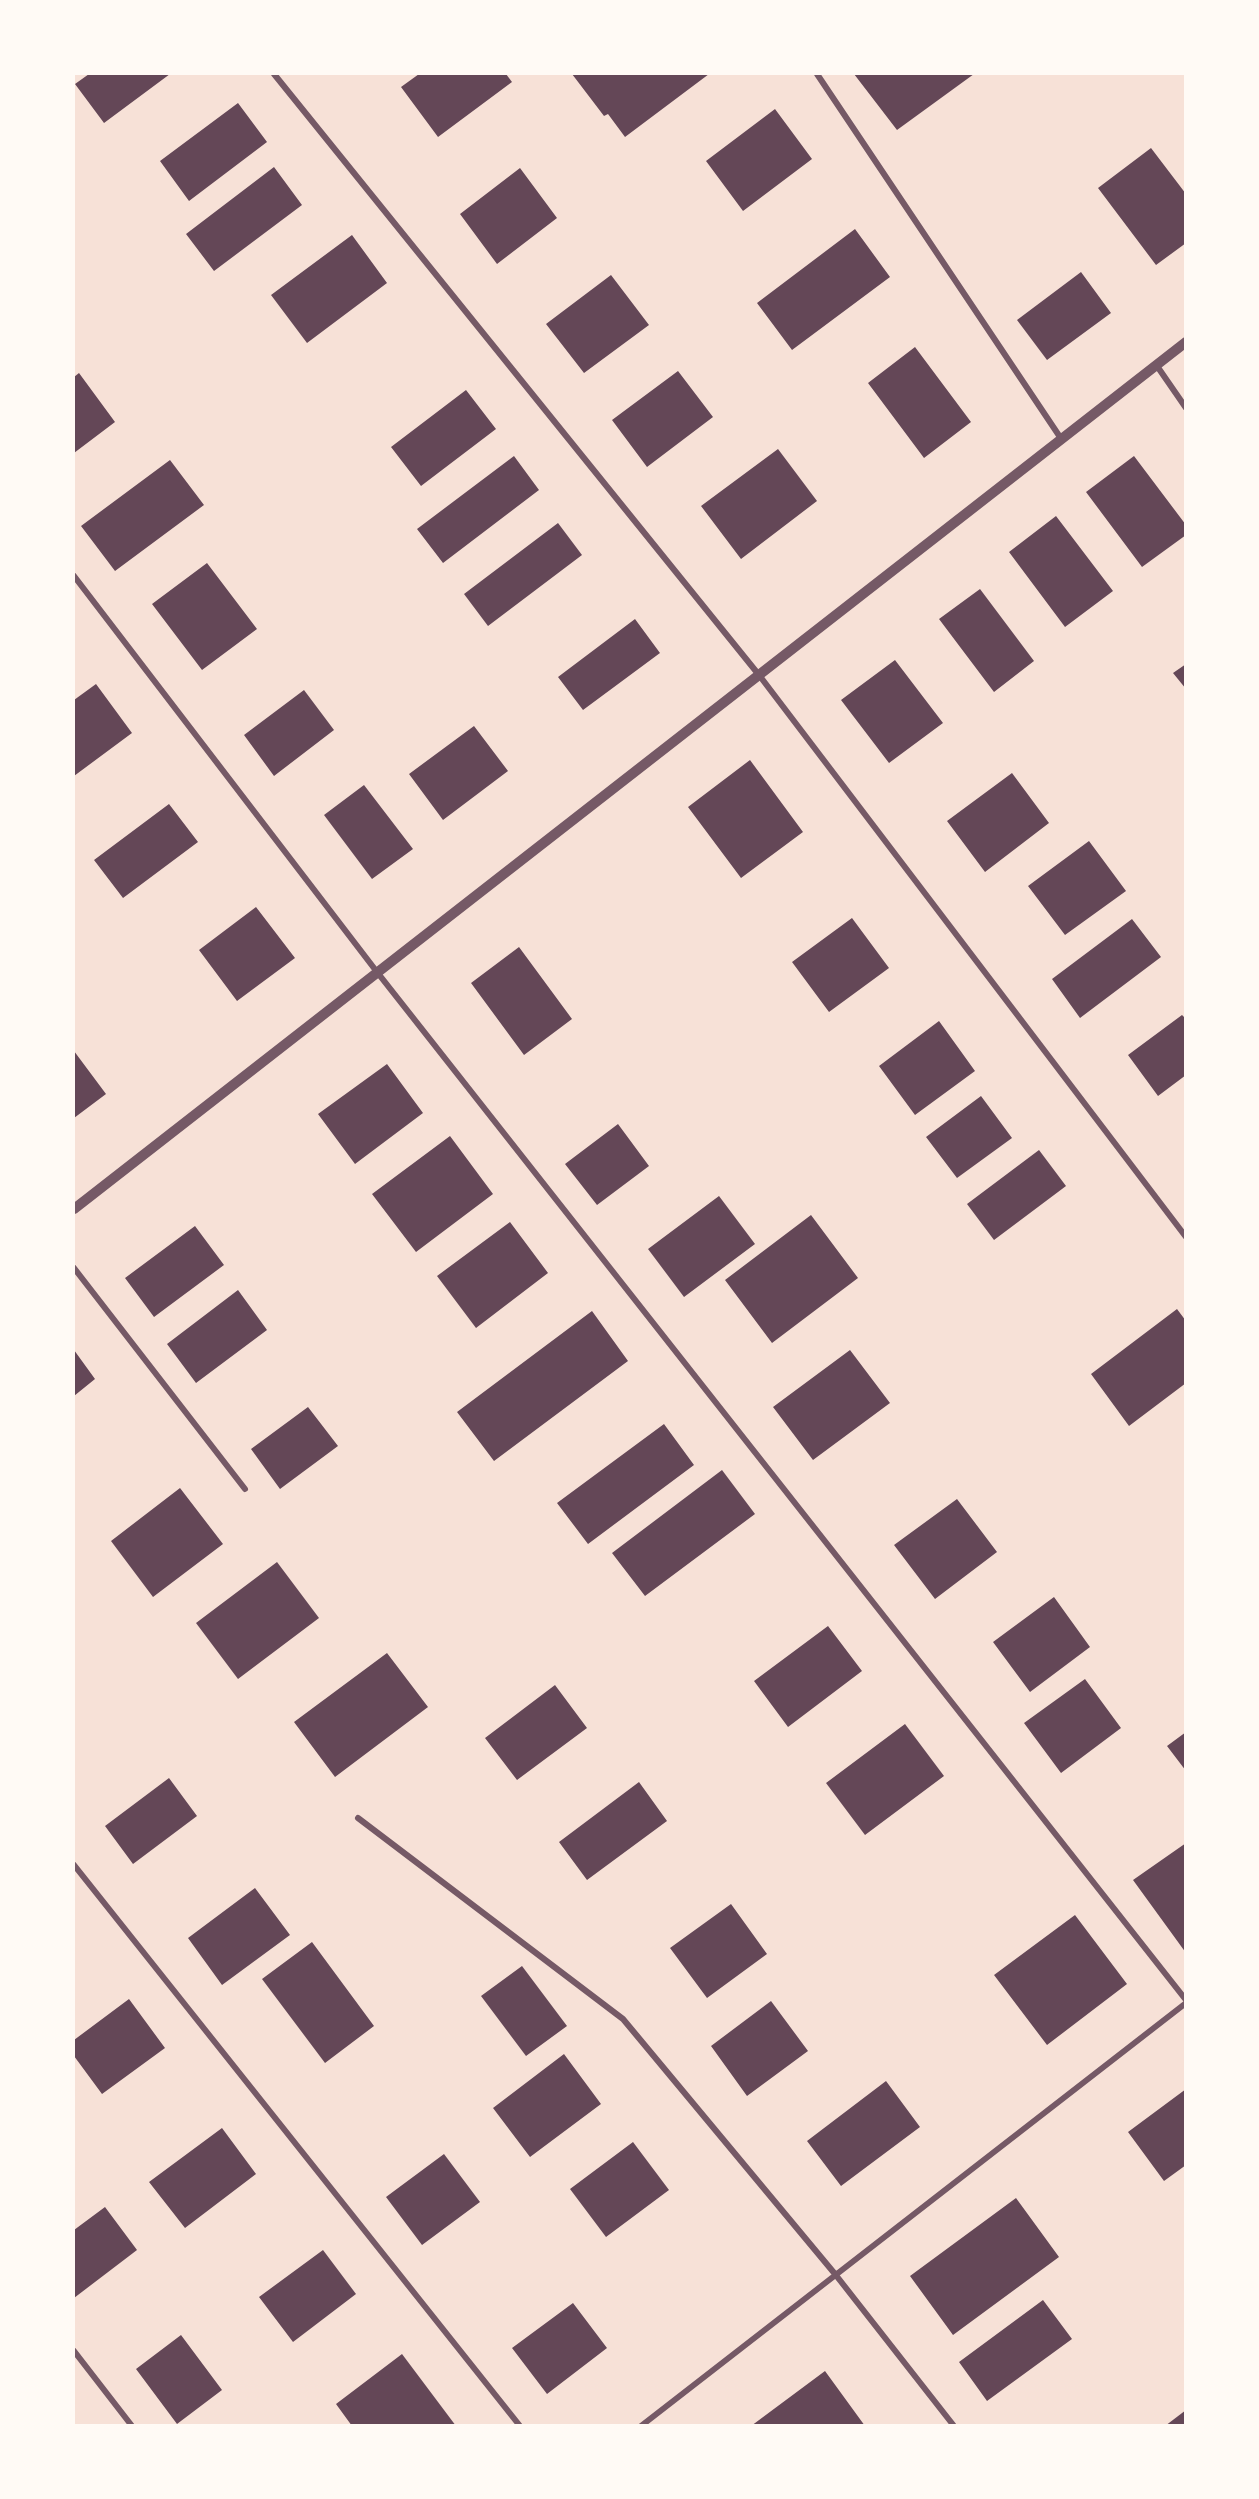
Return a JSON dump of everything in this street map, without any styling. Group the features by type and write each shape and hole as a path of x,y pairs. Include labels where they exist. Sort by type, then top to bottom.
{"street":[{"path":"274,74 759,675 1185,1237"},
{"path":"817,74 1062,440"},
{"path":"74,1209 1185,342"},
{"path":"1157,366 1185,408"},
{"path":"74,576 377,972 1185,2002 641,2426"},
{"path":"74,1268 246,1489"},
{"path":"358,1818 623,2019 835,2274 954,2426"},
{"path":"74,1864 520,2426"},
{"path":"74,2351 132,2426"}],"building":[{"path":"89,74 170,74 104,123 75,84"},
{"path":"419,74 506,74 512,82 438,137 401,87"},
{"path":"572,74 709,74 625,137 608,114 604,116"},
{"path":"854,74 974,74 897,130"},
{"path":"238,103 267,142 189,201 160,161"},
{"path":"775,109 812,159 743,211 706,161"},
{"path":"1151,148 1186,194 1186,243 1156,265 1098,188"},
{"path":"274,167 302,205 214,271 186,234"},
{"path":"520,168 557,218 497,264 460,214"},
{"path":"855,229 890,277 792,350 757,303"},
{"path":"352,235 387,283 307,343 271,295"},
{"path":"1081,272 1111,313 1047,360 1017,320"},
{"path":"611,275 649,325 584,373 546,324"},
{"path":"915,347 971,422 924,458 868,383"},
{"path":"678,371 713,417 647,467 612,420"},
{"path":"79,373 115,422 74,453 74,377"},
{"path":"466,390 496,429 421,486 391,447"},
{"path":"778,449 817,501 741,559 701,506"},
{"path":"514,456 539,490 443,563 417,529"},
{"path":"1134,456 1186,525 1186,535 1142,567 1086,492"},
{"path":"170,460 204,505 115,571 81,526"},
{"path":"1056,516 1113,591 1065,627 1009,552"},
{"path":"558,523 582,555 488,626 464,594"},
{"path":"207,563 257,629 202,670 152,604"},
{"path":"980,589 1034,661 994,692 939,619"},
{"path":"635,619 660,653 583,710 558,677"},
{"path":"895,660 943,723 889,763 841,700"},
{"path":"1186,664 1186,689 1173,673"},
{"path":"96,684 132,733 74,776 74,700"},
{"path":"304,690 334,730 274,776 244,735"},
{"path":"474,726 508,771 443,820 409,774"},
{"path":"750,760 803,832 741,878 688,807"},
{"path":"1012,773 1049,823 985,872 947,821"},
{"path":"364,785 413,849 372,879 324,815"},
{"path":"169,804 198,842 123,898 94,860"},
{"path":"1089,841 1126,891 1065,935 1028,886"},
{"path":"256,907 295,958 237,1001 199,950"},
{"path":"852,918 889,968 829,1012 792,962"},
{"path":"1132,919 1161,957 1080,1018 1052,979"},
{"path":"519,947 572,1019 524,1055 471,983"},
{"path":"1182,1015 1186,1019 1186,1075 1158,1096 1128,1055"},
{"path":"939,1021 975,1071 915,1115 879,1066"},
{"path":"74,1051 106,1094 74,1118"},
{"path":"387,1064 423,1113 355,1164 318,1114"},
{"path":"981,1096 1012,1138 957,1178 926,1137"},
{"path":"618,1124 649,1166 597,1205 565,1164"},
{"path":"450,1136 493,1194 416,1252 372,1194"},
{"path":"1039,1150 1066,1186 994,1240 967,1204"},
{"path":"719,1196 755,1244 684,1297 648,1249"},
{"path":"811,1215 858,1278 772,1343 725,1280"},
{"path":"510,1222 548,1273 476,1328 437,1276"},
{"path":"195,1226 224,1265 154,1317 125,1278"},
{"path":"238,1290 267,1330 196,1383 167,1344"},
{"path":"1177,1309 1186,1321 1186,1383 1129,1426 1091,1374"},
{"path":"592,1311 628,1361 494,1461 457,1412"},
{"path":"74,1350 95,1379 74,1396"},
{"path":"850,1350 890,1403 813,1460 773,1407"},
{"path":"308,1407 338,1446 280,1489 251,1449"},
{"path":"664,1424 694,1465 588,1544 557,1503"},
{"path":"722,1470 755,1514 645,1596 612,1553"},
{"path":"180,1488 223,1544 153,1597 111,1541"},
{"path":"957,1499 997,1552 935,1599 894,1545"},
{"path":"277,1562 319,1618 238,1679 196,1623"},
{"path":"1054,1597 1090,1647 1030,1692 993,1642"},
{"path":"828,1626 862,1671 788,1727 754,1681"},
{"path":"387,1653 428,1707 335,1777 294,1722"},
{"path":"1085,1679 1121,1728 1061,1773 1024,1723"},
{"path":"555,1685 587,1728 517,1780 485,1738"},
{"path":"905,1724 944,1776 865,1835 826,1783"},
{"path":"1186,1732 1186,1771 1167,1746"},
{"path":"169,1778 197,1816 133,1864 105,1826"},
{"path":"639,1782 667,1821 587,1880 559,1842"},
{"path":"1186,1843 1186,1953 1133,1880"},
{"path":"255,1888 290,1935 222,1985 188,1938"},
{"path":"731,1904 767,1954 707,1998 670,1948"},
{"path":"1075,1915 1127,1984 1047,2045 994,1975"},
{"path":"312,1942 374,2026 325,2063 262,1979"},
{"path":"522,1966 567,2026 526,2056 481,1996"},
{"path":"129,1999 165,2048 102,2094 74,2056 74,2040"},
{"path":"771,2001 808,2051 747,2096 711,2046"},
{"path":"564,2054 601,2104 530,2157 493,2108"},
{"path":"886,2081 920,2127 841,2186 807,2141"},
{"path":"1186,2089 1186,2165 1164,2181 1128,2132"},
{"path":"222,2128 256,2174 185,2228 149,2182"},
{"path":"633,2142 669,2190 606,2237 570,2189"},
{"path":"444,2154 480,2202 422,2245 386,2197"},
{"path":"1016,2198 1059,2257 953,2335 910,2276"},
{"path":"105,2207 137,2250 74,2298 74,2230"},
{"path":"323,2250 356,2294 293,2342 259,2297"},
{"path":"1043,2300 1072,2339 987,2401 959,2362"},
{"path":"573,2303 607,2348 547,2394 512,2348"},
{"path":"181,2335 222,2390 177,2424 136,2369"},
{"path":"402,2354 456,2426 352,2426 336,2404"},
{"path":"825,2371 865,2426 751,2426"},
{"path":"1186,2410 1186,2426 1165,2426"}]}
